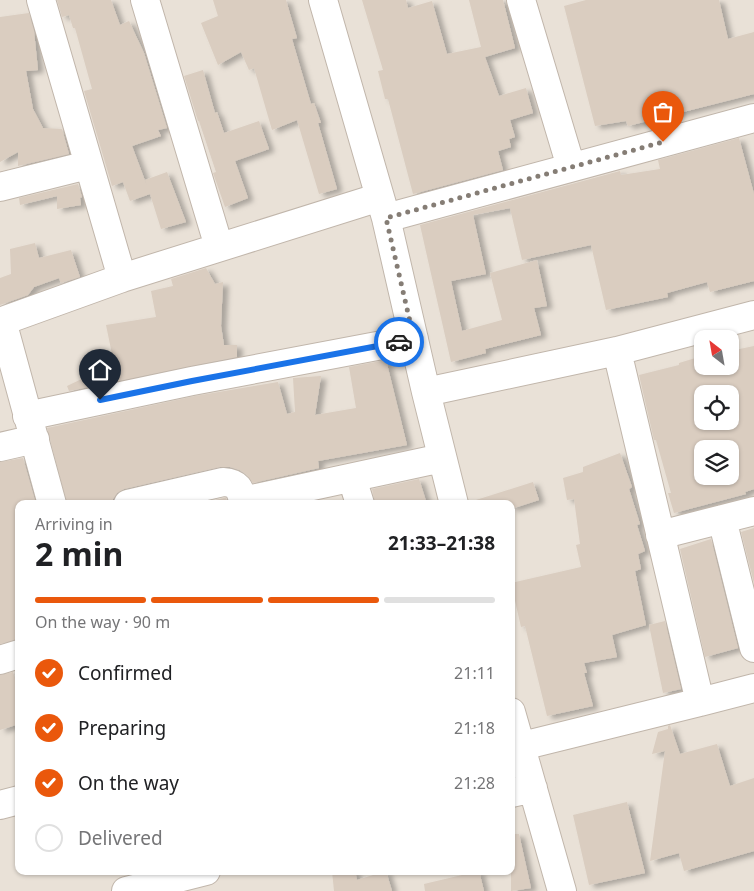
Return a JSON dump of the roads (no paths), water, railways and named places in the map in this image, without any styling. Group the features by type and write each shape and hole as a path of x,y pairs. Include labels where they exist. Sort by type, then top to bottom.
{"street":[{"path":"41,0 122,278"},
{"path":"145,0 219,247"},
{"path":"323,0 383,208 453,500"},
{"path":"521,0 571,167"},
{"path":"51,500 1,321 122,278 219,247 383,208 571,167 754,118"},
{"path":"0,187 88,165"},
{"path":"426,392 617,351 754,315"},
{"path":"0,448 31,427 192,381 414,339"},
{"path":"617,351 700,702"},
{"path":"264,500 356,491 442,458"},
{"path":"145,500 223,482 233,482 243,500"},
{"path":"660,535 754,511"},
{"path":"722,520 754,648"},
{"path":"0,660 15,655"},
{"path":"522,746 754,688"},
{"path":"515,724 522,746 522,791 562,891"},
{"path":"0,805 15,801"},
{"path":"126,891 188,875"}]}
